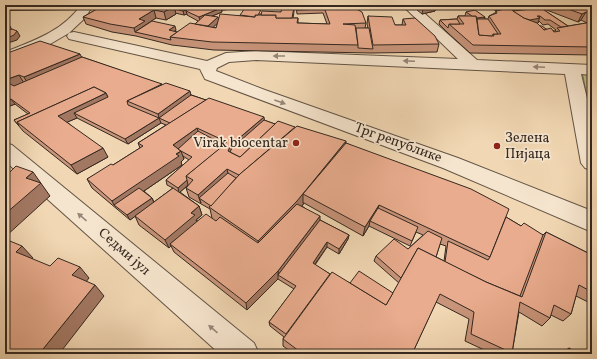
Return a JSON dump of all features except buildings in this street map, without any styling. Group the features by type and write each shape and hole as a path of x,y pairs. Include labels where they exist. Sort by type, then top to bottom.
{"street":[{"path":"5,6 31,7 88,5"},
{"path":"5,58 43,41 67,28 82,16 88,5"},
{"path":"408,5 472,64"},
{"path":"74,36 209,66 220,59 263,56 592,70"},
{"name":"Трг републике","path":"209,66 208,71 211,76 280,102 397,142 504,182 592,222"},
{"path":"572,69 592,164"},
{"name":"Седми јул","path":"5,150 243,354"}],"green space":[{"path":"581,67 592,67 592,121"}],"place":[{"name":"Virak biocentar","path":"296,143"},
{"name":"Зелена Пијаца","path":"497,146"}]}
